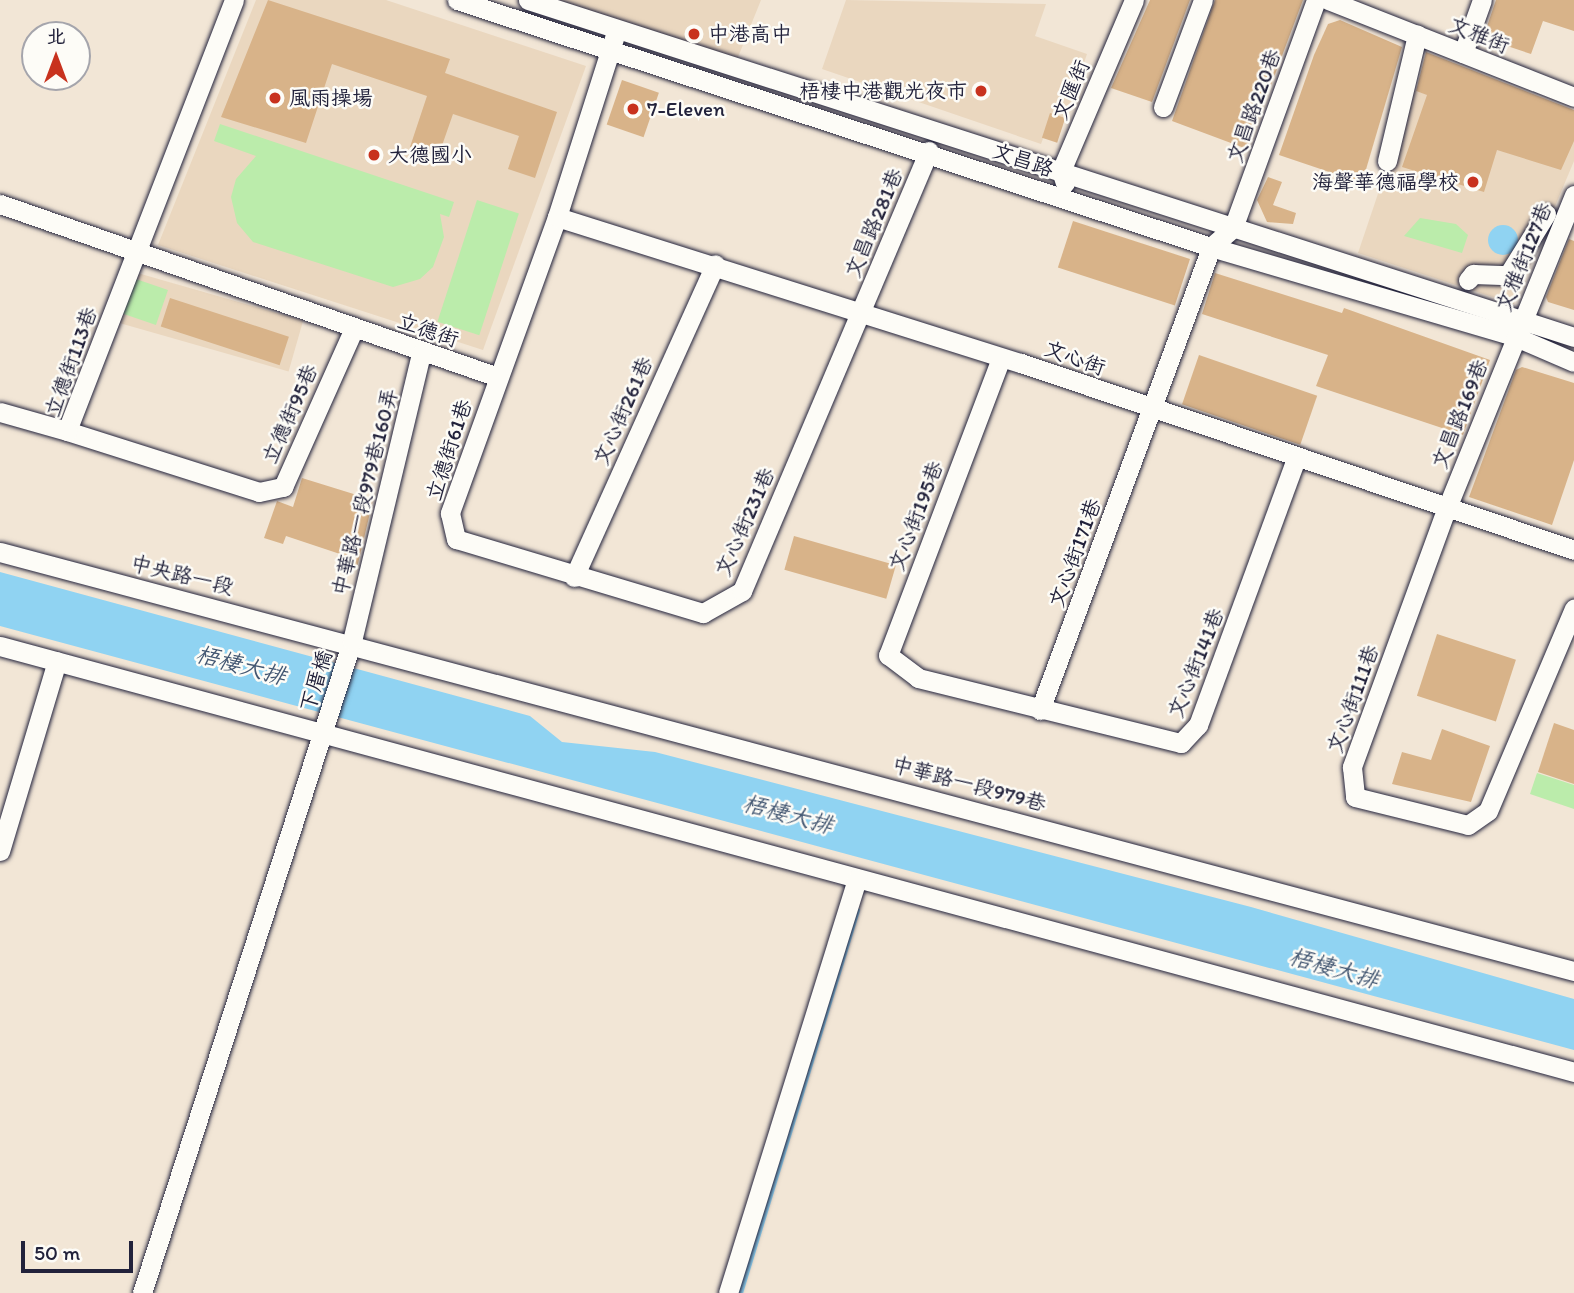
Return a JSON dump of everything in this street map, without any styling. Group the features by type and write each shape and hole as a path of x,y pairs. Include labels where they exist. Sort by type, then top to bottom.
{"street":[{"name":"立德街113巷","path":"128,449 67,431 234,0"},
{"name":"文昌路","path":"457,0 609,53 929,151 1211,247 1520,328 1574,337"},
{"name":"文昌路","path":"528,0 616,32 1234,228 1520,328 1574,362"},
{"name":"文匯街","path":"1061,171 1134,0"},
{"path":"1163,107 1203,0"},
{"name":"文昌路220巷","path":"1234,228 1316,0"},
{"name":"文雅街","path":"1328,0 1574,97"},
{"path":"1462,53 1482,0"},
{"path":"498,377 558,217 616,32"},
{"path":"1387,161 1418,35"},
{"name":"文昌路281巷","path":"861,311 929,151"},
{"path":"1061,171 1069,200"},
{"name":"文雅街127巷","path":"1520,328 1574,195"},
{"name":"立德街","path":"0,204 421,353 498,377"},
{"path":"1468,280 1472,274 1508,275 1546,214"},
{"name":"文心街","path":"558,217 861,311 1152,411 1574,550"},
{"path":"1211,247 1234,228"},
{"name":"文心街171巷","path":"1040,710 1211,247"},
{"name":"文心街261巷","path":"574,577 715,264"},
{"name":"文心街231巷","path":"456,539 574,577 703,613 742,591 861,311"},
{"name":"立德街95巷","path":"128,449 259,492 283,487 354,328"},
{"name":"文昌路169巷","path":"1447,507 1520,328"},
{"name":"中華路一段979巷160弄","path":"352,642 421,353"},
{"name":"文心街195巷","path":"918,678 888,655 1001,358"},
{"name":"立德街61巷","path":"456,539 450,513 498,377"},
{"path":"0,412 67,431"},
{"name":"文心街141巷","path":"918,678 1168,744 1190,737 1296,458"},
{"name":"文心街111巷","path":"1447,507 1352,767 1355,797 1468,825 1488,811 1574,608"},
{"name":"中央路一段","path":"0,552 352,642"},
{"name":"下厝橋","path":"142,1293 352,642"},
{"name":"中華路一段979巷","path":"352,642 616,719 1574,971"},
{"path":"0,646 1574,1072"},
{"path":"0,852 57,660"},
{"path":"0,790 22,784"},
{"path":"728,1293 857,879"}],"shaded area":[{"name":"大德國小","path":"256,0 386,0 586,66 483,350 158,245"},
{"name":"中港高中","path":"547,0 761,0 734,67"},
{"name":"梧棲中港觀光夜市","path":"846,0 1046,4 1035,36 1087,54 1065,118 1052,114 1041,144 822,69"},
{"name":"海聲華德福學校","path":"1413,90 1574,141 1574,161 1514,304 1358,253"},
{"path":"134,272 303,321 289,371 119,323"}],"green space":[{"path":"220,124 454,202 449,217 440,214 444,237 433,267 420,279 393,287 253,242 237,223 231,197 236,179 256,156 214,141"},
{"path":"477,200 519,214 479,335 437,322"},
{"path":"1420,218 1456,224 1468,235 1462,253 1404,236"},
{"path":"133,278 168,290 156,325 121,313"},
{"path":"1537,773 1574,785 1574,809 1530,794"}],"water":[{"path":"1503,225 1513,230 1518,240 1513,250 1503,255 1493,250 1488,240 1493,230"},
{"name":"梧棲大排","path":"0,572 530,716 562,742 655,752 1251,907 1574,999 1574,1050 0,626"}],"building":[{"path":"268,0 450,59 445,73 557,112 535,178 508,169 519,136 453,114 438,157 410,147 427,96 332,64 306,143 221,117"},
{"path":"1150,0 1190,0 1152,102 1111,88"},
{"path":"1215,0 1303,0 1247,149 1172,121"},
{"path":"1496,0 1574,0 1574,31 1543,21 1531,54 1483,38"},
{"path":"1340,20 1402,47 1362,183 1279,155 1314,55 1328,24"},
{"path":"1426,52 1574,110 1574,141 1561,170 1497,150 1484,192 1402,167 1427,95 1416,91"},
{"name":"7-Eleven","path":"622,80 659,93 644,137 607,124"},
{"path":"1050,113 1065,118 1057,143 1042,138"},
{"path":"1268,177 1282,182 1273,205 1296,213 1293,224 1267,222 1257,200"},
{"path":"1073,221 1190,259 1175,306 1058,268"},
{"path":"1569,239 1574,241 1574,310 1548,302 1546,297"},
{"path":"1215,273 1342,313 1344,308 1490,360 1463,435 1316,386 1328,355 1202,314"},
{"path":"170,298 289,337 280,365 161,327"},
{"path":"1199,355 1317,396 1300,445 1182,404"},
{"path":"1522,367 1574,383 1574,460 1552,525 1469,497 1516,370"},
{"path":"302,478 373,500 357,568 337,562 340,554 286,536 283,544 264,538 277,501 293,507"},
{"path":"794,536 896,565 886,599 784,570"},
{"path":"1437,634 1516,660 1496,721 1417,696"},
{"path":"1554,723 1574,730 1574,784 1538,772"},
{"path":"1442,729 1490,746 1471,802 1392,784 1402,752 1431,760"}],"waterway":[{"path":"740,1293 857,910"}],"place":[{"name":"中港高中","path":"694,34"},
{"name":"梧棲中港觀光夜市","path":"981,91"},
{"name":"風雨操場","path":"275,98"},
{"name":"7-Eleven","path":"633,109"},
{"name":"大德國小","path":"374,155"},
{"name":"海聲華德福學校","path":"1473,182"}]}
